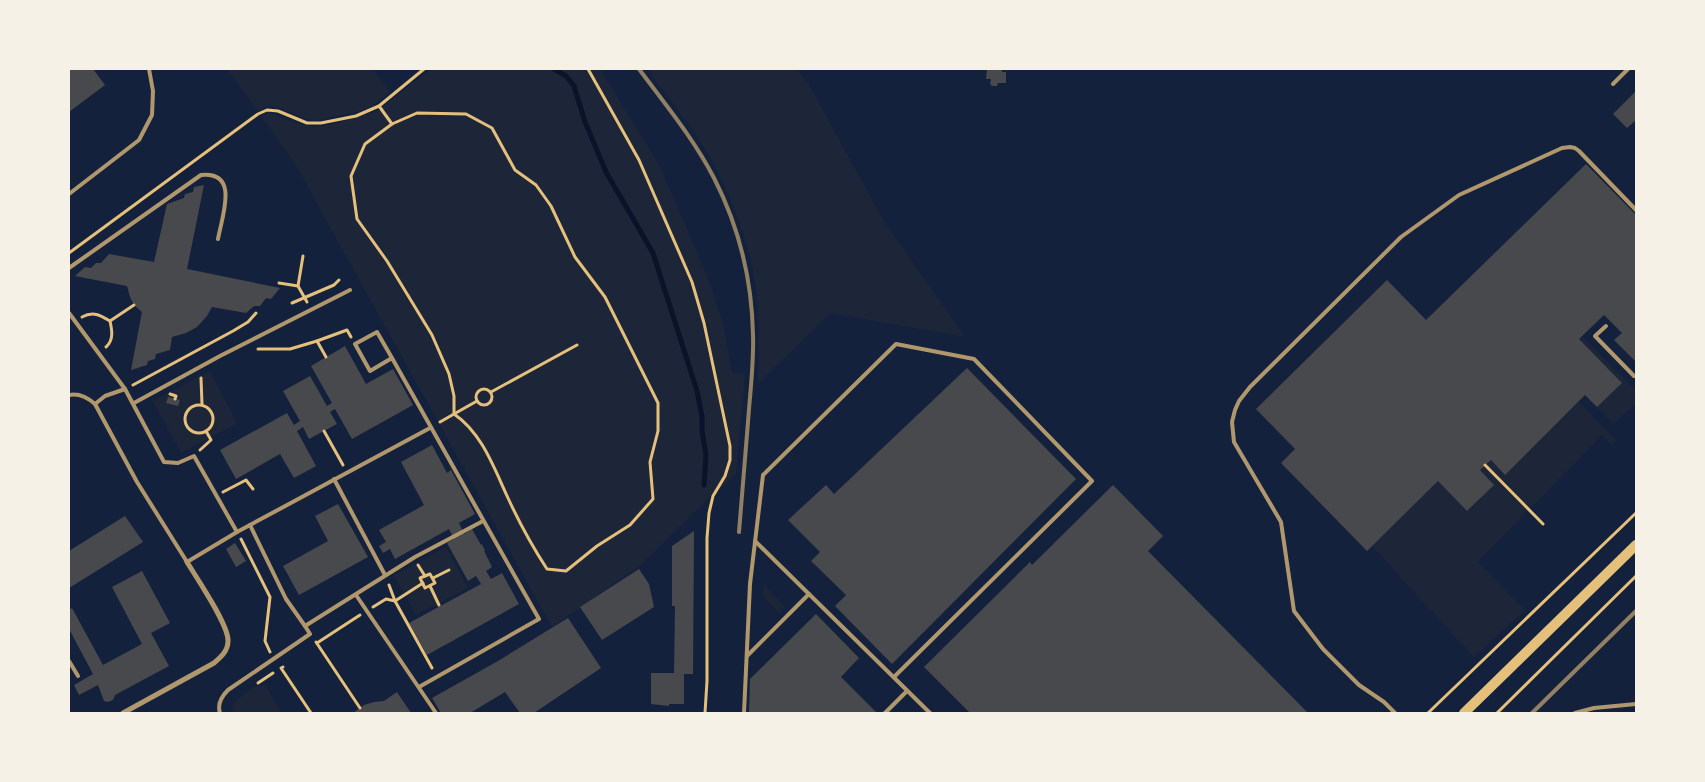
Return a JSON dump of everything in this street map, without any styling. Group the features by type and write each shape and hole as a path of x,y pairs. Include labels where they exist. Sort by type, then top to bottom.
{"main road":[{"path":"1464,713 1636,545"}],"street":[{"path":"123,713 214,663 225,653 228,640 224,626 187,562"}],"lane":[{"path":"69,194 139,140 152,115 154,92 149,69"},
{"path":"1613,84 1628,69"},
{"path":"1395,713 1384,702 1358,686 1323,648 1294,611 1281,522 1234,442 1232,422 1239,401 1250,386 1401,237 1459,195 1550,152 1570,147 1579,151 1636,210"},
{"path":"69,268 201,175 211,174 218,177 225,186 226,200 218,239"},
{"path":"134,403 201,366 350,290"},
{"path":"69,312 100,352 134,403 164,462 178,463 194,456 237,532"},
{"path":"1606,326 1595,336 1634,376"},
{"path":"392,358 370,370 355,344 376,332 392,358 482,521 539,619 419,687"},
{"path":"744,713 750,584 763,475 896,344 974,359 1092,481 894,678"},
{"path":"95,404 105,396 125,389"},
{"path":"69,395 84,396 95,404 137,482 187,562 250,524 430,428"},
{"path":"334,479 385,575"},
{"path":"305,626 385,575 482,521"},
{"path":"220,713 221,698 228,690 310,634 286,598 250,524"},
{"path":"755,542 930,713"},
{"path":"747,656 809,594"},
{"path":"356,595 436,713"},
{"path":"69,661 78,676"},
{"path":"885,713 908,691"},
{"path":"1575,713 1594,708 1636,704"}],"path":[{"path":"356,116 378,106 424,69"},
{"path":"588,69 639,160 692,282 704,323 730,446 730,460 725,476 713,496 709,513 705,713"},
{"path":"378,106 392,124"},
{"path":"417,113 466,114 492,128 516,170 536,184 551,206 574,257 605,297 658,403 658,430 650,462 653,499 630,525 597,546 566,571 547,568 524,530 494,465 475,434 454,414 454,396 449,374 432,335 387,262 357,219 350,176 365,144 392,124 417,113"},
{"path":"303,256 298,286 311,310"},
{"path":"292,303 334,285 339,280"},
{"path":"279,284 298,286"},
{"path":"110,321 134,305"},
{"path":"125,389 233,331 248,322 256,313"},
{"path":"75,321 87,314 99,314 110,321 113,333 109,344 100,352"},
{"path":"237,349 290,350 347,330"},
{"path":"317,341 326,357"},
{"path":"477,401 476,396 480,390 491,392 577,345"},
{"path":"201,366 202,404"},
{"path":"477,401 482,404 488,404 492,398 491,392"},
{"path":"430,428 477,401"},
{"path":"196,404 202,404 207,407 213,416 210,427 206,431 195,433 186,426 184,421 187,410 196,404"},
{"path":"194,456 210,440 206,431"},
{"path":"324,431 346,472"},
{"path":"1485,466 1543,524"},
{"path":"217,496 246,480 253,489"},
{"path":"1428,713 1636,513"},
{"path":"237,532 270,597 265,641 273,659"},
{"path":"433,578 449,570"},
{"path":"430,574 433,578 435,583 425,588 420,578 430,574"},
{"path":"385,575 395,601 436,676"},
{"path":"1497,713 1636,576"},
{"path":"309,648 386,599 395,601 423,583"},
{"path":"430,586 439,605"},
{"path":"310,634 360,708"},
{"path":"288,663 281,668 311,713"}],"shaded area":[{"path":"227,69 373,69 390,92 371,107 314,121 280,108 268,106 258,111"},
{"path":"431,69 600,69 657,161 705,270 723,323 732,372 745,374 736,474 638,567 552,627 295,164 261,116 268,113 313,127 335,124 377,111"},
{"path":"647,69 797,69 808,83 885,223 965,337 830,313 758,384 759,330 756,290 748,250 740,223 711,158"},
{"path":"1582,337 1636,390 1636,403 1613,424 1597,407 1622,383 1579,339"},
{"path":"210,371 237,423 181,453 153,401"},
{"path":"1579,402 1616,440 1612,445 1602,435 1478,562 1525,610 1474,657 1372,546 1438,481 1468,511 1494,485 1480,470 1491,460 1505,474"},
{"path":"446,547 468,588 416,615 394,575"},
{"path":"764,585 785,607 779,613 763,595"},
{"path":"265,685 282,713 233,713 233,705 238,699 254,687"}],"building":[{"path":"69,69 93,69 105,85 69,112"},
{"path":"987,69 1002,69 1002,72 1006,72 1006,83 998,83 997,86 992,86 990,84 991,79 986,79"},
{"path":"1636,91 1636,120 1627,128 1613,114"},
{"path":"1586,164 1636,215 1636,362 1614,340 1622,333 1604,315 1579,339 1622,383 1597,407 1585,395 1505,475 1491,460 1480,470 1494,485 1467,511 1438,481 1367,551 1281,463 1295,449 1256,409 1387,280 1426,320"},
{"path":"204,185 187,269 280,288 271,299 266,298 260,306 254,306 246,313 212,307 197,327 172,337 170,350 156,354 155,359 148,361 147,365 131,370 142,312 134,305 127,286 75,276 85,267 91,268 96,263 101,263 109,254 154,262 167,204 184,198 185,194 193,192 194,187"},
{"path":"345,346 366,384 393,369 413,405 352,439 335,409 330,412 337,424 309,439 303,427 297,431 316,466 294,478 280,454 236,479 220,450 287,413 294,425 300,421 283,391 310,376 327,406 332,403 311,366"},
{"path":"967,368 1076,479 892,664 835,606 846,595 811,561 820,552 788,520 826,485 834,494"},
{"path":"168,397 180,400 178,406 166,403"},
{"path":"432,445 447,473 451,470 475,514 459,523 464,534 472,529 482,544 492,567 486,571 491,579 502,573 519,604 427,655 409,623 481,584 476,576 468,581 447,543 454,539 449,529 395,559 390,549 383,553 379,546 386,542 379,530 424,505 401,462"},
{"path":"1113,485 1163,536 1148,551 1308,713 970,713 924,667 1030,562 1032,565"},
{"path":"338,504 368,557 299,595 283,566 328,541 315,516"},
{"path":"125,516 143,542 69,588 69,551"},
{"path":"694,531 693,674 684,674 684,704 669,704 669,706 651,704 651,673 674,673 675,606 672,606 672,546"},
{"path":"235,543 246,561 236,567 226,549"},
{"path":"639,569 649,584 654,607 602,640 580,607"},
{"path":"142,571 170,623 151,633 169,666 115,695 113,700 108,702 104,701 98,685 79,695 74,685 93,674 69,629 69,610 72,608 103,665 142,644 112,587"},
{"path":"816,614 859,658 841,677 877,713 749,713 750,679"},
{"path":"568,618 601,668 534,713 520,713 505,692 470,713 441,713 432,698 498,661"},
{"path":"397,692 411,713 353,713 364,705 384,701"}],"waterway":[{"path":"554,69 566,76 574,86 585,122 606,172 653,253 697,391 706,455 704,485"}],"railway":[{"path":"639,69 688,136 714,178 731,216 747,275 752,315 753,357 739,532"},
{"path":"1532,713 1636,611"}]}
